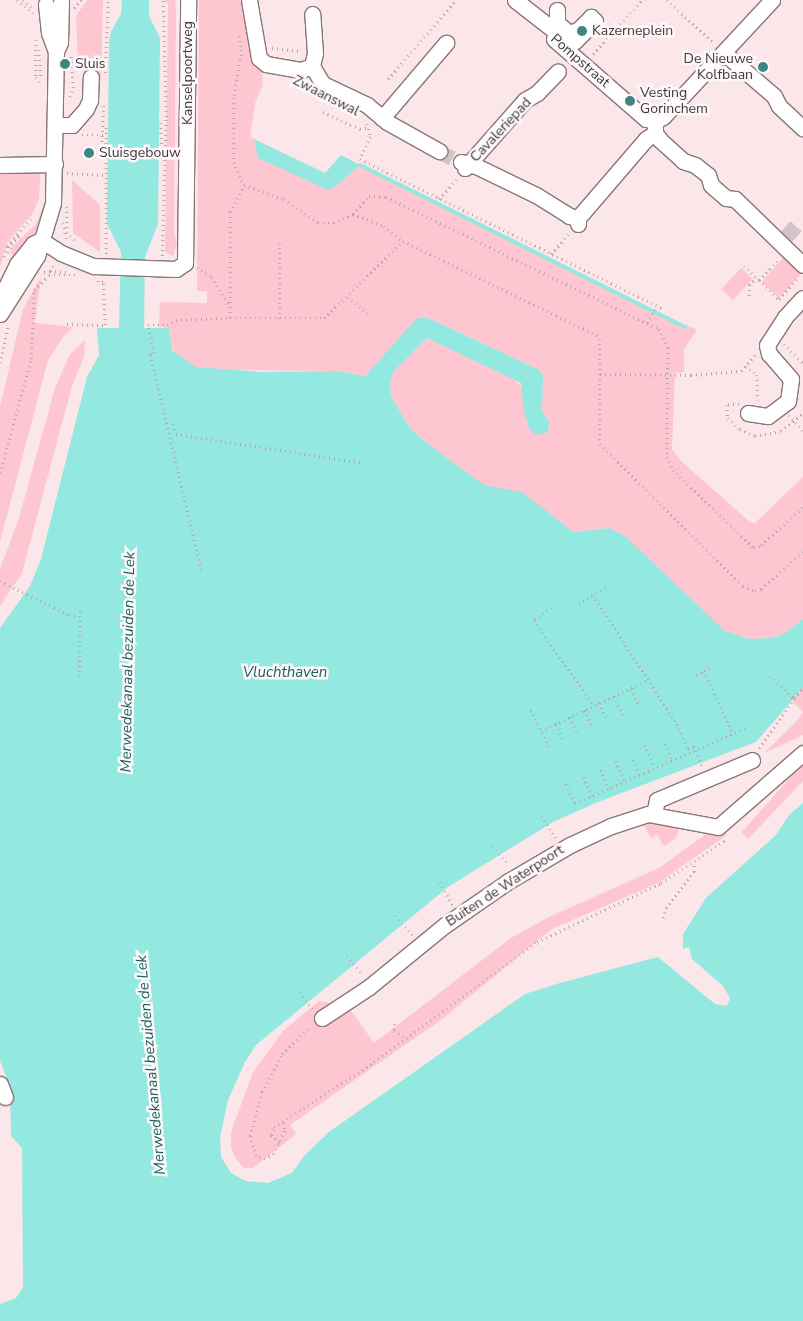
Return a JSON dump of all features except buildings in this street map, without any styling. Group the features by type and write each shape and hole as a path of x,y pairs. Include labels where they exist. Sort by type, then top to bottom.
{"street":[{"name":"Kanselpoortweg","path":"185,263 188,0"},
{"path":"249,0 255,47"},
{"name":"Pompstraat","path":"515,0 565,41 572,43 595,21 591,17 578,30 569,33 557,23 561,5"},
{"path":"463,168 536,195 569,216 575,226 663,117 772,0"},
{"path":"0,314 37,256 63,167 63,50 48,3"},
{"path":"532,15 546,18 561,5"},
{"path":"312,14 313,59 323,84 366,105 382,118 439,151"},
{"name":"Pompstraat","path":"532,15 565,64 646,119 683,161 695,165 708,176 710,185 726,198 734,199 803,265"},
{"path":"382,118 446,43"},
{"name":"Zwaanswal","path":"255,47 262,62 280,66 301,70 313,59"},
{"path":"724,52 774,96 779,106 803,128"},
{"name":"Cavaleriepad","path":"463,168 525,100 537,93 565,64"},
{"path":"62,125 72,124 89,105 91,77"},
{"path":"0,164 63,167"},
{"path":"41,240 84,263 110,267 179,268 185,263"},
{"path":"0,300 17,264 33,244 41,240"},
{"path":"751,406 768,416 782,408 790,397 791,379 767,349 774,334 803,298"},
{"name":"Buiten de Waterpoort","path":"317,1013 369,987 446,925 531,866 592,834 638,816 654,814 718,827 803,753"},
{"path":"654,814 657,800 753,757"}],"path":[{"path":"23,0 48,3"},
{"path":"163,0 166,151 162,257 166,257"},
{"path":"388,79 456,0"},
{"path":"667,0 724,52"},
{"path":"239,33 242,50 234,98 234,162 244,185 284,199 318,223 334,223 353,214 365,199 380,195 647,323 664,334 668,348 668,463 685,483 754,548 761,545 803,507"},
{"path":"255,47 282,50 313,59"},
{"path":"63,50 73,88 62,125 68,135 103,135"},
{"name":"Zwaanswal","path":"280,66 282,50"},
{"path":"323,112 360,129 368,127"},
{"name":"Zwaanswal","path":"364,116 371,137 360,159 663,309"},
{"path":"161,123 162,148 166,151"},
{"path":"106,124 106,254"},
{"path":"67,182 63,167 105,175"},
{"path":"439,199 463,168"},
{"path":"230,318 230,212 244,185"},
{"path":"67,199 67,232 81,246"},
{"path":"353,214 380,224 403,241 597,335 600,340 600,444 743,586 755,591 762,589 803,551"},
{"path":"551,254 575,226"},
{"path":"201,570 150,354 154,353 148,325 167,325 176,320 324,318 403,241"},
{"path":"280,243 280,319"},
{"path":"759,280 782,245"},
{"path":"98,275 110,267 102,258"},
{"path":"185,263 212,277 229,305"},
{"path":"744,266 779,299 802,273"},
{"path":"0,473 31,359 34,290 49,275 80,275"},
{"path":"749,296 749,285 756,278"},
{"path":"67,324 105,326 103,282 98,282"},
{"path":"348,296 368,314"},
{"path":"647,323 657,306"},
{"path":"774,334 803,363"},
{"path":"600,374 668,375 741,371 761,348 767,349"},
{"path":"727,414 727,405 751,406 757,375 746,365"},
{"path":"782,408 803,431"},
{"path":"168,427 174,426 176,434 364,463"},
{"path":"0,580 69,616 79,616"},
{"path":"579,604 607,586"},
{"path":"594,595 677,724 688,749 694,746 706,774"},
{"path":"552,608 534,620 594,706"},
{"path":"79,677 80,610"},
{"path":"696,675 712,667"},
{"path":"704,671 733,733"},
{"path":"770,676 794,698"},
{"path":"541,731 648,680"},
{"path":"631,688 640,706"},
{"path":"753,757 803,688"},
{"path":"614,696 623,715"},
{"path":"600,703 607,720"},
{"path":"531,710 548,747"},
{"path":"585,710 592,726"},
{"path":"570,717 578,733"},
{"path":"556,724 563,739"},
{"path":"566,784 575,804 745,728"},
{"path":"664,744 672,760"},
{"path":"645,746 655,768"},
{"path":"633,760 640,775"},
{"path":"616,761 625,782"},
{"path":"601,770 610,789"},
{"path":"584,777 592,796"},
{"path":"542,816 556,837"},
{"path":"278,1143 270,1133 407,1039 537,942 636,896 694,863 728,838"},
{"path":"494,846 509,866"},
{"path":"663,918 666,908 694,872 694,863"},
{"path":"440,882 452,905"},
{"path":"396,915 412,935"},
{"path":"347,956 362,974"},
{"path":"283,1123 285,1129 272,1156 256,1156 250,1145 253,1116 262,1092 282,1054 317,1013 300,992"},
{"path":"395,1024 394,1031 407,1039"}],"shaded area":[{"path":"87,0 106,0 103,1 101,80 95,80 94,64 79,64 78,70 76,16"},
{"path":"164,0 175,0 176,12 174,232 177,244 173,256 165,252 168,4"},
{"path":"199,0 246,0 263,85 255,103 250,136 254,139 258,158 336,186 360,165 685,328 687,325 697,330 684,349 684,372 675,373 672,449 682,462 750,522 755,523 803,477 803,619 785,633 772,638 749,639 725,631 609,528 573,532 522,493 484,486 424,441 409,427 391,396 390,384 392,372 427,338 514,379 524,390 524,413 548,432 549,423 542,411 543,376 540,370 428,318 417,319 365,376 338,371 229,370 196,367 178,357 170,345 169,328 159,327 160,302 207,303 207,291 197,291"},
{"path":"41,166 39,199 33,213 7,243 0,267 0,167"},
{"path":"72,180 100,205 100,252 73,233"},
{"path":"45,202 40,225 15,260 10,251 12,247 36,224"},
{"path":"784,257 802,273 779,298 761,282"},
{"path":"741,268 753,279 733,300 721,289"},
{"path":"41,277 35,323 73,327 64,336 48,360 0,542 0,407 23,309"},
{"path":"85,340 84,357 72,386 22,573 0,606 0,569 19,518 55,388 70,354"},
{"path":"803,688 803,712 792,701"},
{"path":"803,712 803,735 764,753 796,722"},
{"path":"803,763 803,781 748,839 742,832"},
{"path":"642,822 659,822 679,828 676,838 664,846 657,835 651,838"},
{"path":"706,834 728,834 658,883 552,929 441,1020 290,1125 296,1134 253,1168 244,1168 236,1159 231,1148 231,1132 253,1072 283,1031 319,1001 348,1006 374,1043 511,938 549,917 659,868"}],"water":[{"name":"Vluchthaven","path":"122,0 149,0 149,16 160,38 158,224 145,257 144,328 169,328 172,350 196,367 261,372 338,371 365,376 417,318 428,318 540,370 543,376 542,411 549,422 548,432 536,435 530,430 524,412 521,383 427,338 393,372 390,384 391,396 409,427 424,441 484,485 522,492 573,532 609,528 625,536 725,631 749,639 772,638 785,633 803,619 803,688 756,742 598,802 553,822 448,887 256,1045 245,1062 228,1100 220,1137 221,1157 231,1173 246,1181 268,1183 292,1173 304,1156 329,1132 525,994 560,983 658,957 715,1004 727,1006 730,998 723,986 692,959 689,947 683,949 683,934 706,898 776,835 789,815 803,803 803,1321 0,1321 0,1304 16,1298 23,1287 22,1148 11,1136 10,1086 0,1061 0,628 30,586 41,559 87,377 99,355 97,328 119,328 121,252 107,224 109,42 111,32 121,14"},
{"path":"254,139 325,173 341,155 360,165 336,186 328,190 258,158"}],"waterway":[{"path":"360,165 685,327"}],"tunnel":[{"path":"439,151 460,162"},
{"path":"786,237 798,223"}],"place":[{"name":"Kazerneplein","path":"582,31"},
{"name":"Sluis","path":"65,64"},
{"name":"De Nieuwe Kolfbaan","path":"763,67"},
{"name":"Vesting Gorinchem","path":"630,101"},
{"name":"Sluisgebouw","path":"89,153"}],"water label":[{"name":"Merwedekanaal bezuiden de Lek","path":"128,662"},
{"name":"Merwedekanaal bezuiden de Lek","path":"151,1065"}]}
